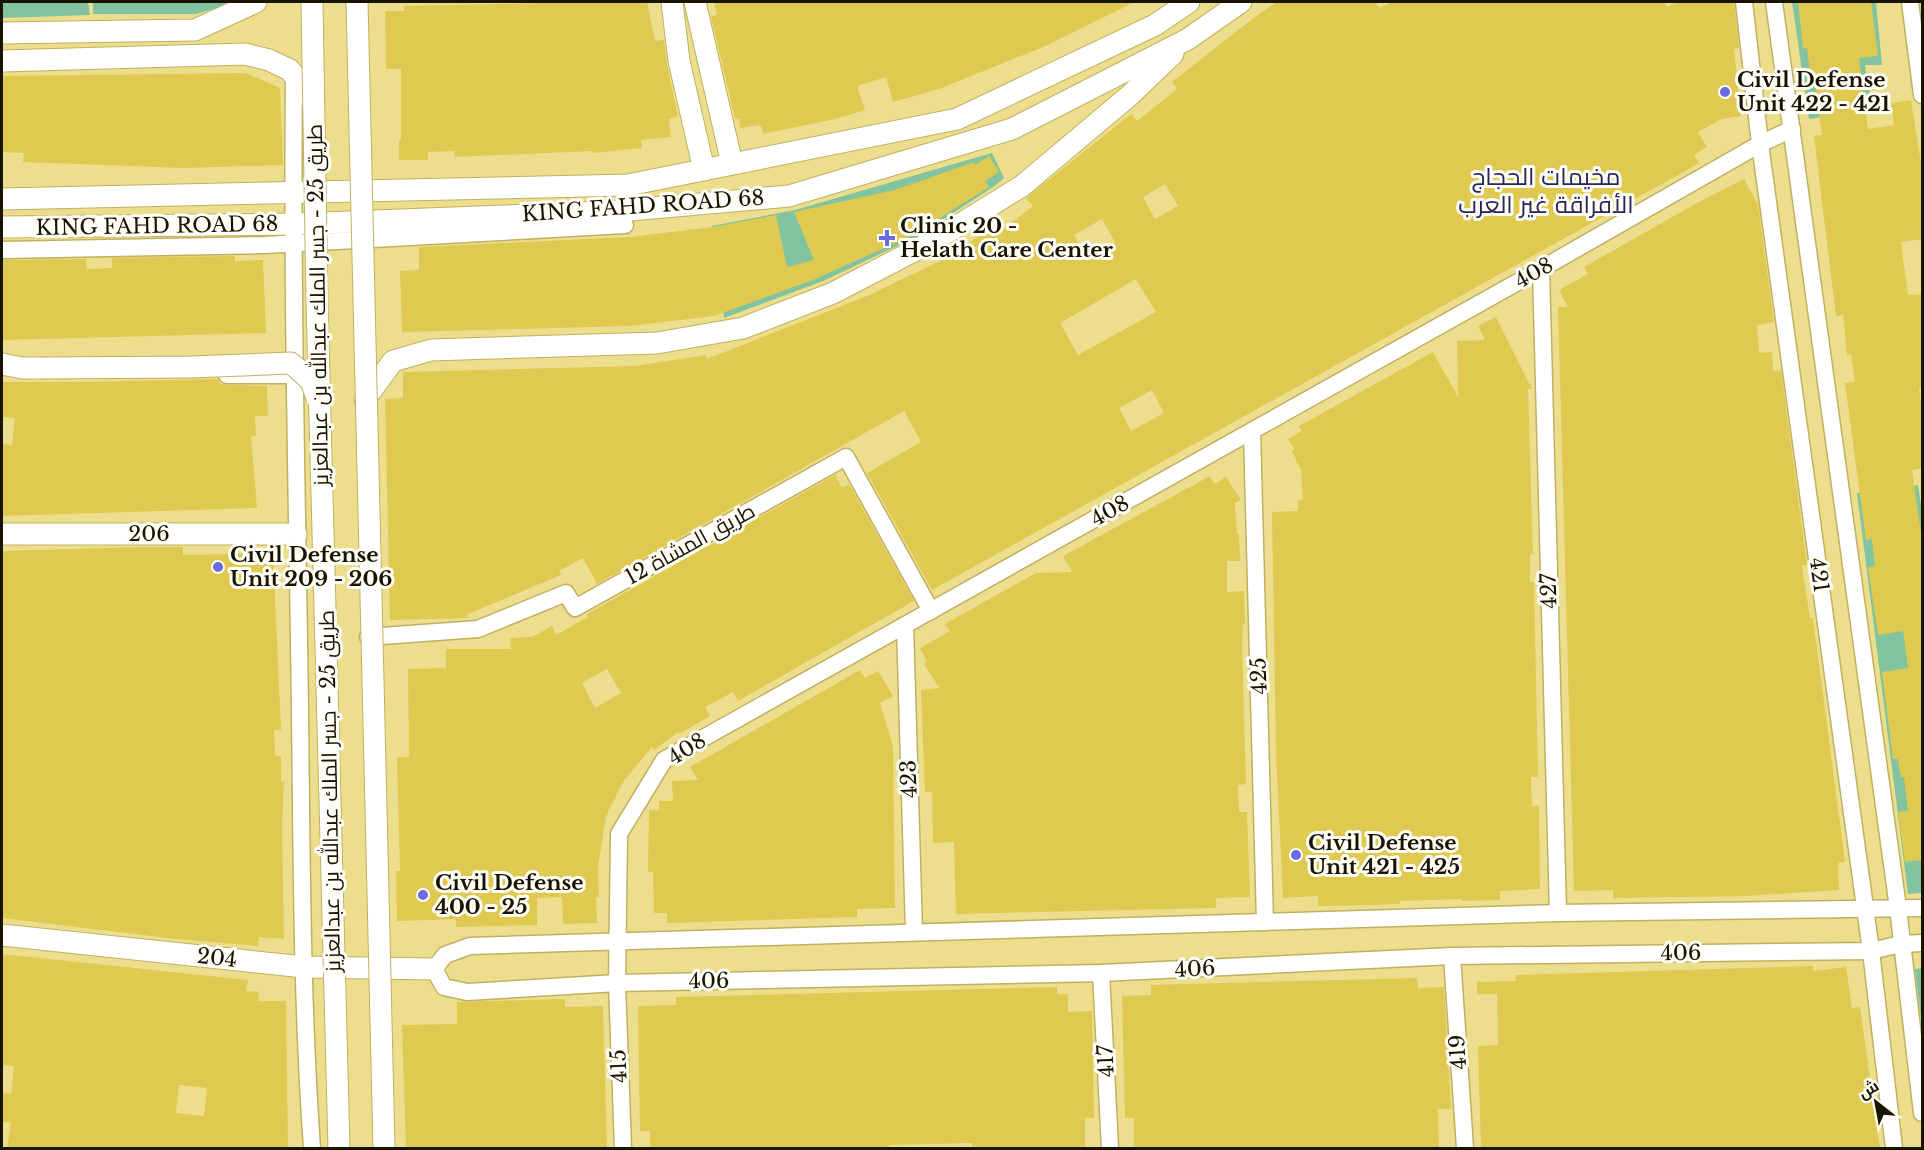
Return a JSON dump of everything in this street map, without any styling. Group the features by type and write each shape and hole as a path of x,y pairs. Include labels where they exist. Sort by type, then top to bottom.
{"main road":[{"path":"2,33 195,30 256,2"},
{"name":"طريق 25 - جسر الملك عبدالله بن عبدالعزيز","path":"312,2 339,1149"},
{"name":"طريق 25 - جسر الملك عبدالله بن عبدالعزيز","path":"357,2 384,1149"},
{"path":"672,2 679,61 704,170"},
{"path":"694,2 732,164"},
{"name":"KING FAHD ROAD 68","path":"2,200 628,185 957,119 1155,25 1189,2"},
{"name":"KING FAHD ROAD 68","path":"2,227 293,225 608,212 789,196 1012,129 1188,39 1241,2"},
{"path":"365,399 393,361 431,350 657,343 743,328 833,293 943,235 1022,186 1129,96 1188,39"},
{"path":"2,61 245,54 269,60 290,70 314,103"},
{"path":"2,364 22,368 40,368 191,367 291,363 310,381 320,406"},
{"name":"206","path":"2,534 296,534"},
{"name":"204","path":"2,935 304,967 434,969"}],"street":[{"name":"421","path":"1744,2 1760,144 1871,951 1894,1149"},
{"path":"1774,2 1898,908 1923,1113"},
{"path":"1910,2 1923,95"},
{"path":"294,76 296,534 305,1052 312,1149"},
{"name":"408","path":"617,982 619,834 663,760 1760,144 1792,129"},
{"path":"2,250 265,245 625,225"},
{"name":"427","path":"1541,269 1558,913"},
{"path":"2,374 12,377 296,375"},
{"name":"425","path":"1252,431 1265,922"},
{"name":"طريق المشاة 12","path":"368,637 478,629 566,593 574,608 846,457 931,611"},
{"name":"423","path":"905,625 914,932"},
{"name":"406","path":"1923,908 1558,913 470,946 445,955 434,969 444,987 467,992 617,982 1101,973 1452,956 1871,951 1901,944 1923,943"},
{"name":"419","path":"1452,956 1464,1149"},
{"name":"417","path":"1101,973 1110,1149"},
{"name":"415","path":"617,982 623,1149"}],"green space":[{"path":"2,2 88,2 90,15 2,18"},
{"path":"93,2 238,2 196,14 93,14"},
{"path":"1792,2 1876,2 1882,65 1865,65 1873,110 1809,119"},
{"path":"992,153 1004,178 916,237 823,281 724,318 712,226 795,210"},
{"path":"1918,485 1922,511 1922,893 1908,894 1857,493"},
{"path":"1922,968 1922,1028 1915,969"}],"building":[{"path":"647,2 655,41 664,40 678,116 669,119 671,137 641,140 642,148 593,153 593,151 455,157 454,151 428,152 428,160 399,160 401,69 386,69 385,11 404,11 404,6"},
{"path":"714,2 1135,2 1043,47 939,89 893,102 886,77 857,86 865,110 835,119 763,134 761,125 740,128 739,118 735,119 711,16 717,15"},
{"path":"1277,2 1374,2 1380,8 1391,2 1664,2 1667,7 1677,2 1734,2 1739,48 1734,49 1741,116 1722,119 1698,132 1707,147 1694,155 1699,163 932,590 867,473 921,442 904,411 597,584 583,558 559,571 561,575 468,614 468,618 390,620 385,399 403,398 403,372 635,366 706,355 707,359 867,296 948,257 996,225 1000,232 1033,206 1026,198 1131,114 1137,121 1177,89 1172,82","holes":["1165,184 1178,206 1155,219 1143,197","1102,219 1115,242 1087,257 1074,235","1136,279 1156,312 1078,355 1060,323","1152,390 1164,413 1131,431 1119,408"]},
{"path":"1798,2 1871,2 1878,56 1859,58 1868,129 1894,125 1891,103 1911,100 1921,163 1923,239 1901,242 1908,295 1923,294 1923,388 1919,388 1923,417 1923,468 1912,470 1923,547 1923,860 1905,862 1898,812 1908,811 1904,777 1901,777 1898,759 1893,759 1882,672 1908,668 1903,631 1878,635 1868,567 1875,566 1872,539 1866,540 1845,383 1855,382 1851,354 1847,355 1843,315 1836,316 1814,136 1822,135 1807,48 1803,49"},
{"path":"246,73 280,88 283,165 184,168 23,162 24,153 2,152 2,76"},
{"path":"989,156 999,172 985,181 989,187 911,236 813,280 714,316 630,326 402,332 400,271 419,270 419,247 630,237 713,227 776,215 787,267 814,260 794,212 895,190 974,162 975,165"},
{"path":"1744,179 1758,205 1774,322 1757,325 1759,353 1772,352 1773,371 1781,370 1807,565 1802,566 1810,618 1813,618 1845,862 1838,863 1839,890 1746,896 1613,898 1613,890 1574,891 1558,307 1568,307 1559,290 1588,274 1584,267"},
{"path":"235,256 235,261 263,260 266,333 2,340 2,260 86,259 87,269 112,268 112,258"},
{"path":"1496,317 1532,389 1528,389 1533,554 1530,554 1530,582 1534,582 1538,777 1531,777 1532,806 1539,806 1540,889 1500,891 1500,900 1400,901 1400,904 1318,906 1318,896 1283,898 1276,752 1272,512 1298,511 1298,500 1303,500 1301,470 1291,450 1295,450 1288,439 1302,431 1299,426 1433,352 1458,397 1457,341 1485,340 1478,326"},
{"path":"217,379 221,384 226,385 267,386 268,416 255,416 256,436 251,436 257,508 2,516 2,444 12,445 15,418 2,417 2,382"},
{"path":"835,475 842,488 849,484 914,601 738,701 733,692 705,707 710,716 679,734 678,732 654,750 652,747 623,782 606,816 598,867 597,923 563,924 562,897 537,898 537,925 456,927 456,919 397,921 396,871 400,871 397,758 409,757 408,669 446,668 446,649 511,649 510,638 532,637 552,626 556,635 588,617 587,614","holes":["607,669 621,693 595,708 582,683"]},
{"path":"1210,476 1214,484 1226,477 1241,500 1235,503 1240,561 1227,561 1227,592 1244,591 1245,624 1243,624 1242,645 1246,784 1238,785 1239,812 1247,812 1250,897 1216,898 1216,908 956,914 954,842 933,843 932,792 925,792 921,690 939,688 924,664 927,662 920,648 950,631 945,624 1036,573 1072,572 1063,556"},
{"path":"183,547 183,555 273,553 281,730 274,730 275,756 281,756 281,782 284,782 282,826 284,939 259,937 258,946 176,939 2,918 2,551"},
{"path":"860,670 865,678 878,671 893,696 880,703 893,746 895,908 857,909 857,917 667,923 667,913 654,913 653,872 648,872 649,810 659,810 659,801 673,801 672,781 698,780 690,767"},
{"path":"2,954 248,980 246,991 259,992 258,1001 286,1001 288,1149 7,1149 11,1122 2,1122 2,1093 11,1094 14,1066 2,1065","holes":["179,1085 207,1088 204,1116 176,1113"]},
{"path":"1813,966 1813,971 1846,967 1852,1008 1860,1007 1880,1149 1481,1149 1478,1046 1498,1045 1497,994 1477,994 1477,982 1516,981 1515,975"},
{"path":"1417,978 1418,988 1444,987 1451,1109 1438,1109 1439,1149 1134,1149 1134,1118 1125,1118 1122,996 1151,995 1151,985"},
{"path":"1057,987 1057,994 1068,994 1068,1012 1092,1011 1094,1118 1085,1118 1085,1149 972,1149 972,1143 889,1145 889,1149 650,1149 650,1131 640,1131 638,1006 676,1005 676,997"},
{"path":"565,999 565,1007 603,1006 607,1149 406,1149 402,1025 457,1024 457,1002"}],"place":[{"name":"Civil Defense Unit 422 - 421","path":"1725,92"},
{"name":"Clinic 20 - Helath Care Center","path":"887,238"},
{"name":"Civil Defense Unit 209 - 206","path":"218,567"},
{"name":"Civil Defense Unit 421 - 425","path":"1296,855"},
{"name":"Civil Defense 400 - 25","path":"423,895"}],"district":[{"name":"مخيمات الحجاج الأفراقة غير العرب","path":"1546,191"}]}
